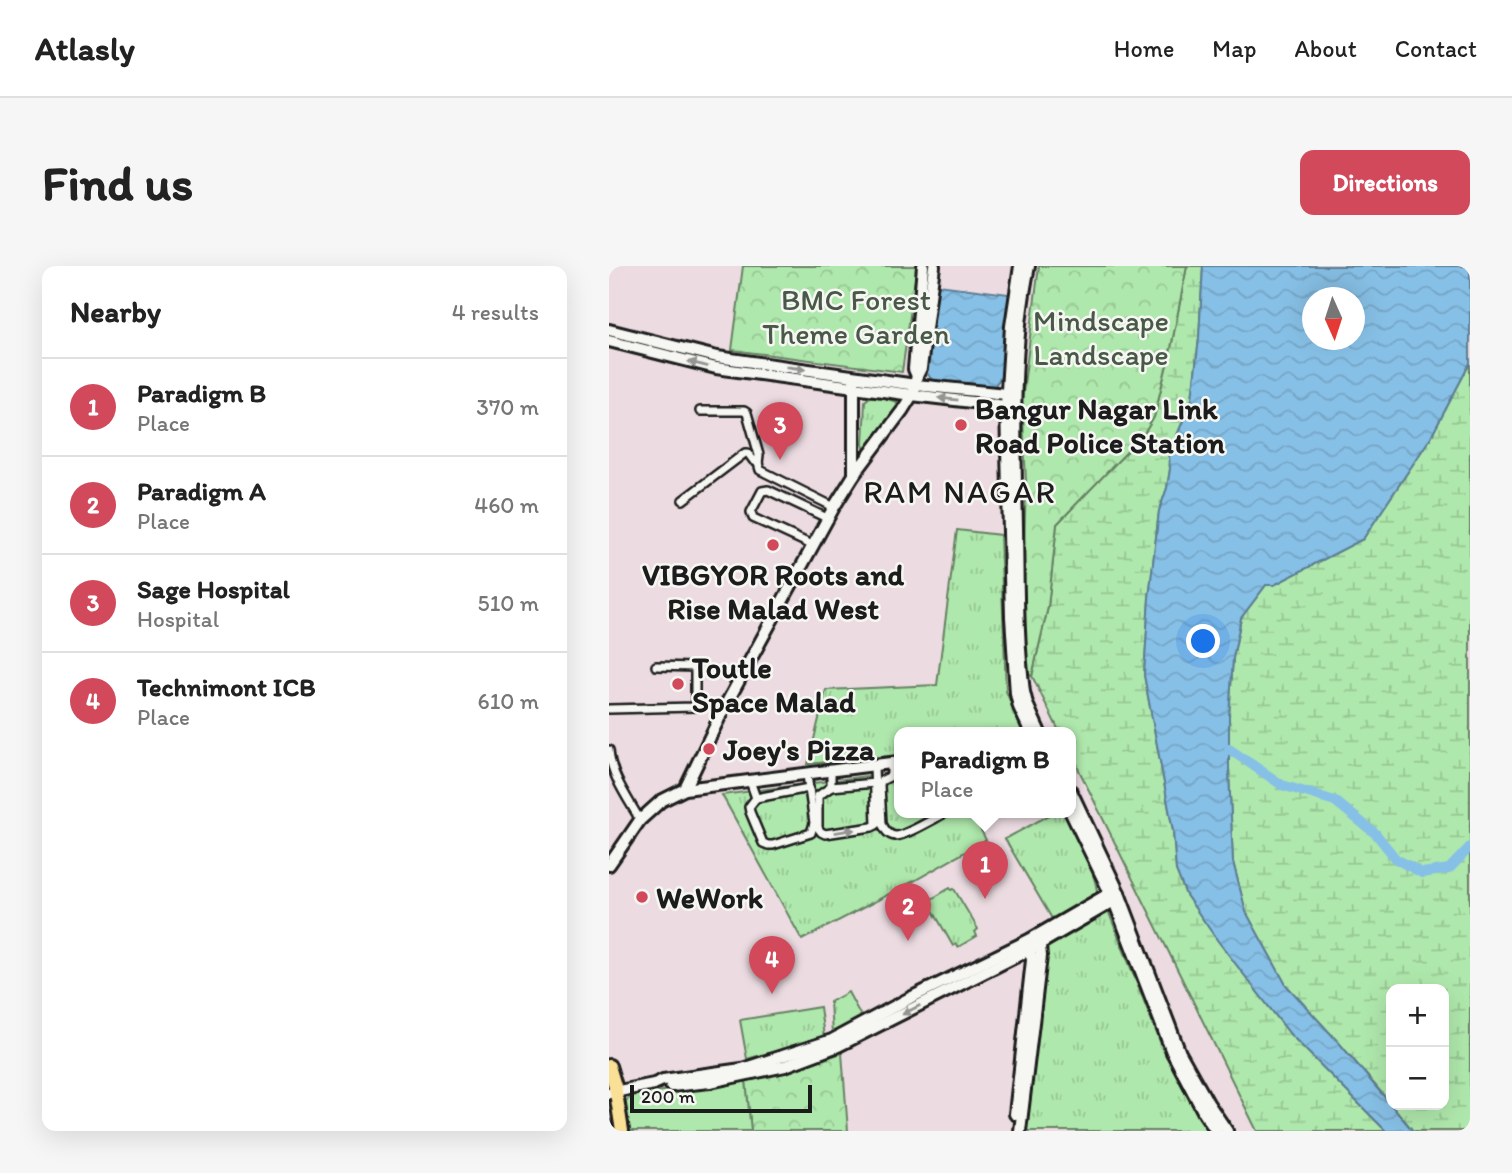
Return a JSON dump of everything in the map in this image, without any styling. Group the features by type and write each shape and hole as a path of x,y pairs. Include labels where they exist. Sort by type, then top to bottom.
{"main road":[{"path":"609,1066 622,1131"}],"street":[{"path":"915,386 913,369 923,266"},
{"path":"685,789 724,708 834,507 854,475 902,411 915,386 921,368 934,266"},
{"path":"1020,266 1011,326 1010,617 1014,680 1019,707 1028,727"},
{"path":"1029,266 1009,401 1022,679 1027,704 1037,727"},
{"path":"609,330 717,357 855,375 1009,401"},
{"path":"609,341 716,368 853,387 915,386"},
{"path":"854,475 855,375"},
{"path":"700,411 747,413 759,455 760,470 834,507"},
{"path":"683,500 745,453 758,463"},
{"path":"814,546 753,518 751,512 762,491 768,491 829,519"},
{"path":"766,608 780,608"},
{"path":"609,709 695,707 695,667 656,666"},
{"path":"609,750 610,762 617,780 640,820"},
{"path":"609,865 640,820 661,800 685,789 894,763"},
{"path":"874,766 875,783 876,824 872,827 825,834 821,832 818,828 817,798 820,793 831,787 875,783"},
{"path":"831,772 831,787"},
{"path":"807,775 809,788 814,823 811,833 773,845 763,843 749,807 756,798 809,788"},
{"path":"894,776 881,781 880,785 882,824 890,834 901,835 935,818"},
{"path":"750,781 756,798"},
{"path":"1076,803 1180,1053 1227,1131"},
{"path":"1074,818 1114,896 1172,1052 1216,1131"},
{"path":"614,1093 654,1084 664,1086 710,1082 785,1066 838,1046 871,1025 1034,942 1114,896"},
{"path":"1013,1131 1034,942"},
{"path":"1020,1131 1041,956 1034,942"}],"green space":[{"name":"BMC Forest Theme Garden","path":"743,266 917,266 902,372 732,350"},
{"name":"Mindscape Landscape","path":"1039,266 1187,266 1154,417 1144,434 1057,524 1048,607 1032,676 1025,673 1023,577 1026,482 1023,419 1020,416"},
{"path":"1187,266 1203,266 1192,399 1169,455 1167,488 1159,511 1144,675 1173,831 1176,870 1186,895 1290,1034 1386,1131 1257,1131 1076,764 1076,727 1057,727 1032,676 1048,607 1057,524 1144,434 1154,417"},
{"path":"1470,363 1470,1131 1413,1131 1396,1110 1449,1110 1449,984 1386,984 1386,1098 1286,985 1246,912 1233,862 1229,716 1233,658 1241,618 1266,585 1274,585 1363,539 1431,437"},
{"path":"878,396 897,402 897,409 870,450 865,451 865,401"},
{"path":"957,530 1000,535 1006,691 1021,727 894,727 894,755 808,764 826,690 937,685"},
{"path":"894,773 894,818 975,818 986,840 802,940 722,795"},
{"path":"1044,818 1066,818 1090,867 1097,896 1054,922 1005,839"},
{"path":"950,888 954,889 978,929 975,932 977,936 958,947 956,944 953,946 931,907 933,904 930,900"},
{"path":"1107,908 1165,1054 1209,1131 1024,1131 1045,945"},
{"path":"848,992 862,1018 832,1033 830,1002"},
{"path":"820,1007 824,1037 747,1059 740,1020"},
{"path":"842,1053 848,1131 751,1131 746,1081"},
{"path":"746,1081 751,1131 630,1131 625,1101 637,1094"}],"water":[{"path":"1203,266 1470,266 1470,363 1431,437 1363,539 1274,585 1266,585 1241,618 1233,658 1229,716 1233,862 1246,912 1286,985 1386,1099 1386,1110 1395,1110 1413,1131 1386,1131 1290,1034 1186,895 1176,870 1173,831 1144,675 1159,511 1167,488 1169,455 1192,399"},
{"path":"938,285 1009,294 1002,375 994,387 932,380 927,373"}],"waterway":[{"path":"1229,749 1282,785 1335,801 1376,834 1396,859 1422,873 1449,869 1470,847"}],"place":[{"name":"Bangur Nagar Link Road Police Station","path":"961,425"},
{"name":"Sage Hospital","path":"780,460"},
{"name":"VIBGYOR Roots and Rise Malad West","path":"773,545"},
{"name":"Toutle Space Malad","path":"678,684"},
{"name":"Joey's Pizza","path":"709,749"},
{"name":"WeWork","path":"642,897"},
{"name":"Paradigm B","path":"985,899"},
{"name":"Paradigm A","path":"908,941"},
{"name":"Technimont ICB","path":"772,994"}],"district":[{"name":"RAM NAGAR","path":"960,492"}]}
